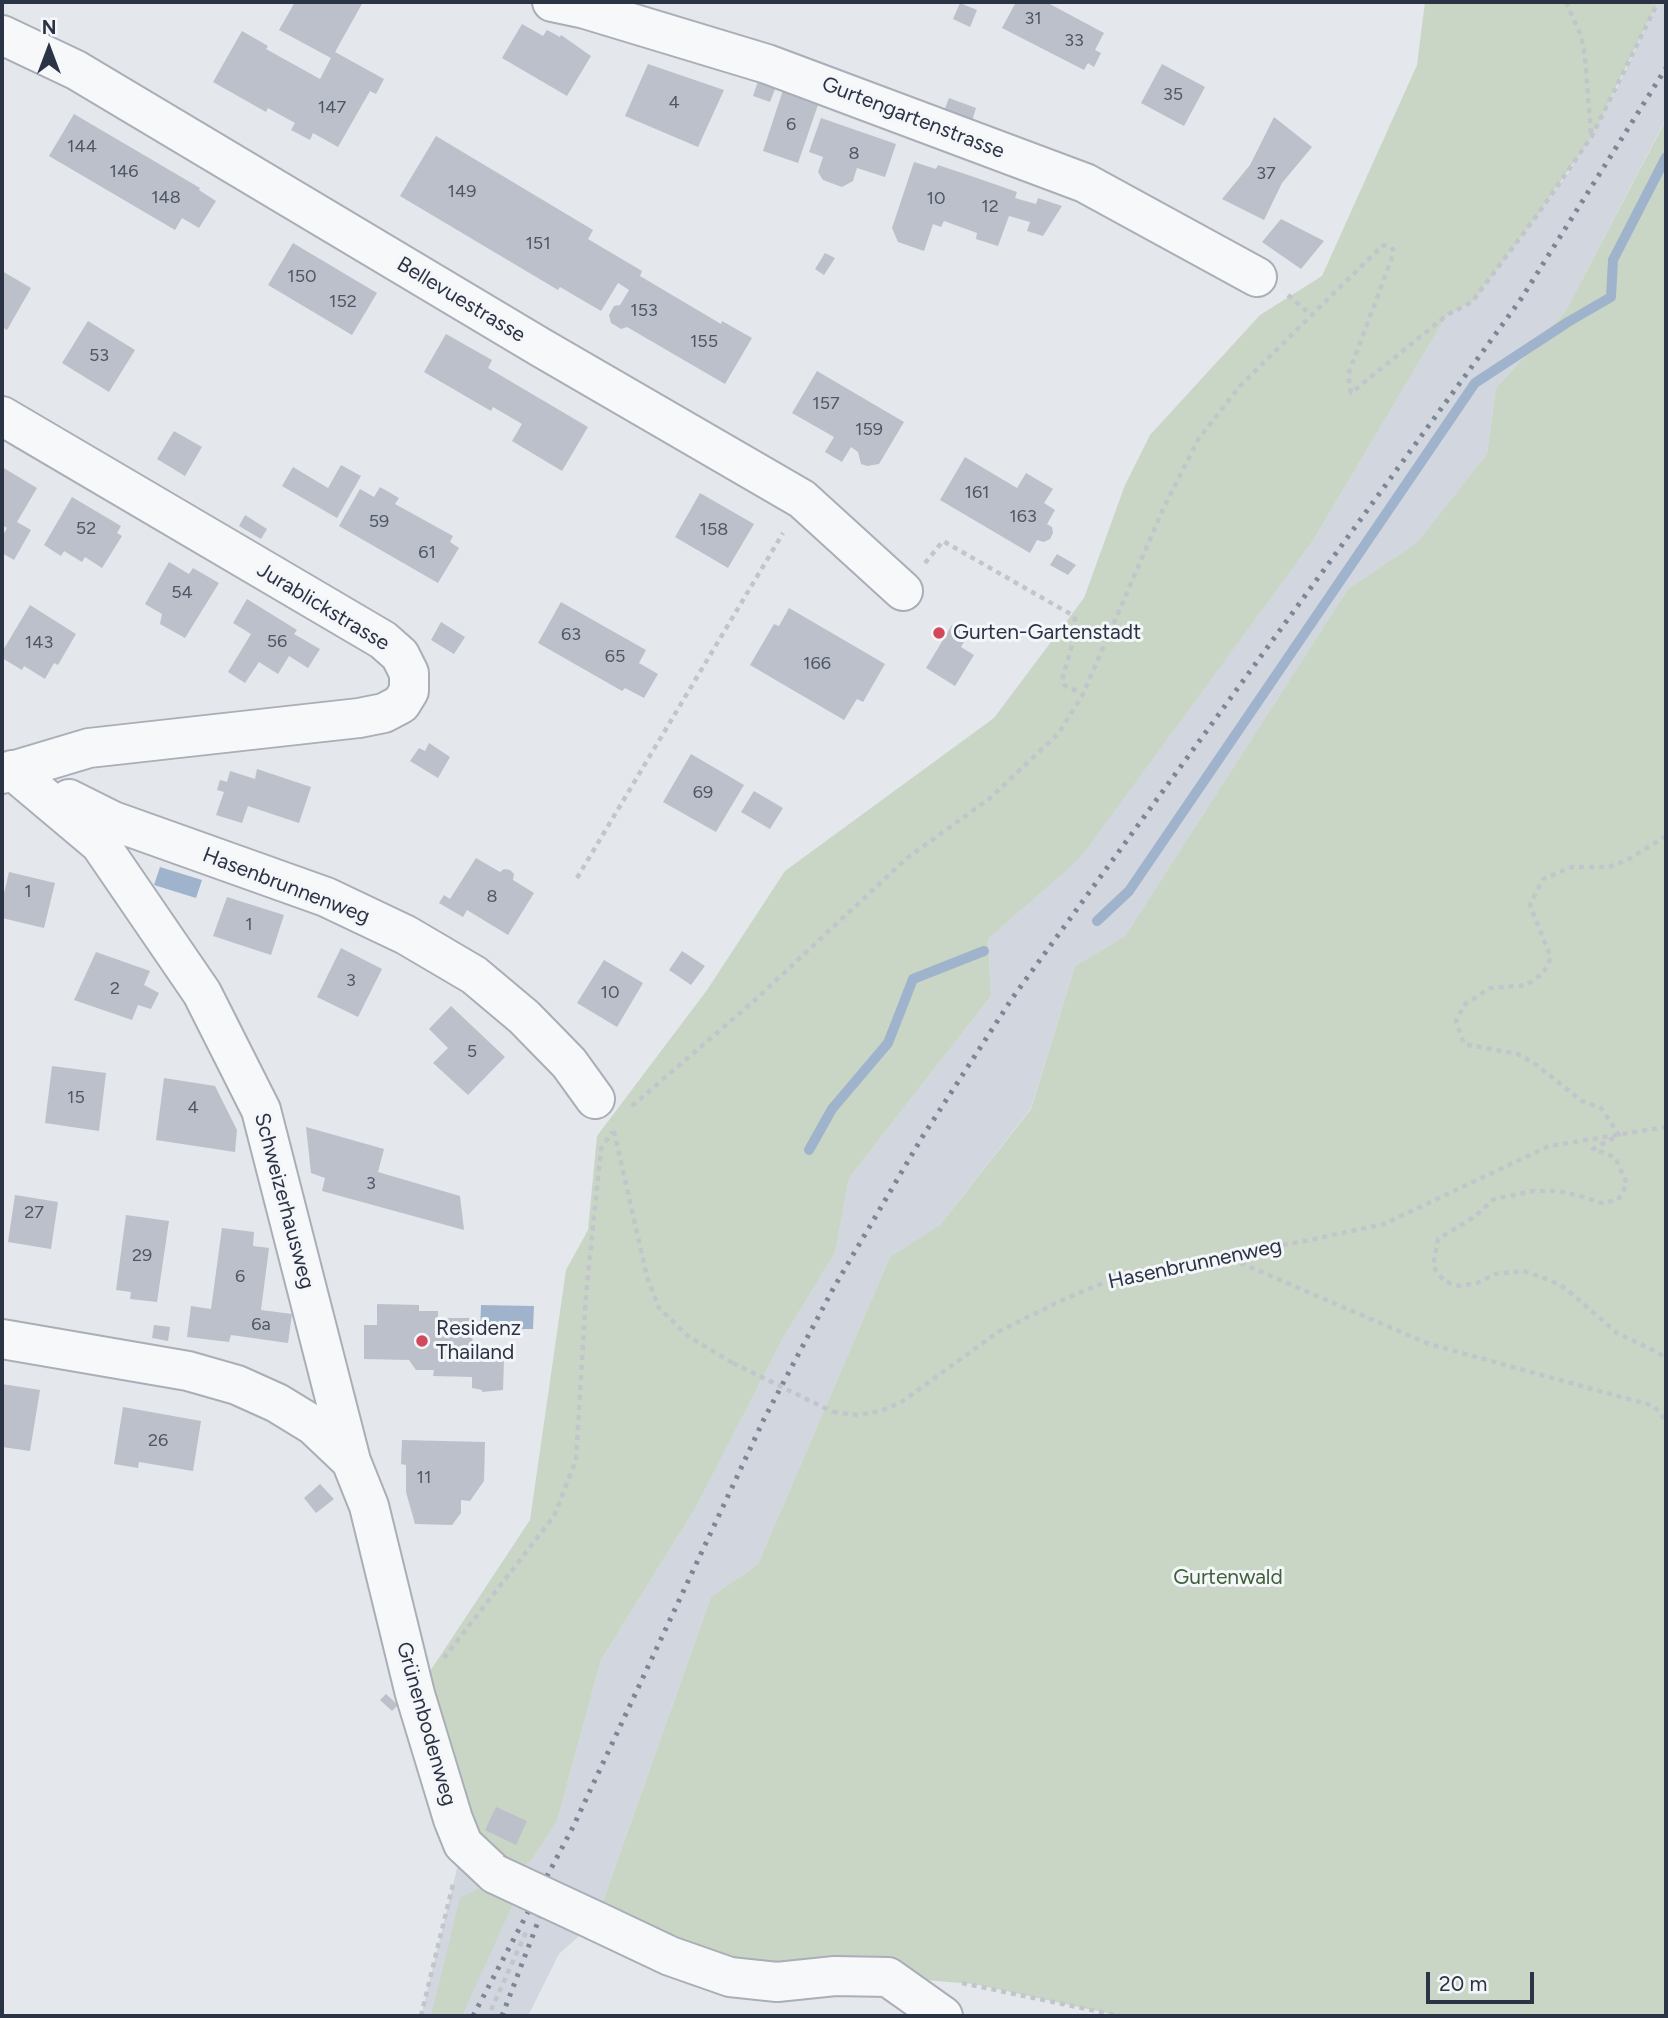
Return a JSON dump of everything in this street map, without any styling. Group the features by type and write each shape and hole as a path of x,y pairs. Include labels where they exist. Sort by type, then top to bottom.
{"street":[{"name":"Gurtengartenstrasse","path":"552,2 585,9 767,64 1085,183 1273,286"},
{"name":"Bellevuestrasse","path":"2,35 76,70 540,347 802,499 903,591"},
{"name":"Jurablickstrasse","path":"2,416 383,640 400,654 409,673 409,691 401,704 384,713 89,748 5,770"},
{"name":"Hasenbrunnenweg","path":"5,770 113,821 326,897 406,935 474,975 524,1017 569,1063 611,1114"},
{"name":"Schweizerhausweg","path":"5,770 100,844 202,993 261,1110 351,1461"},
{"name":"Grünenbodenweg","path":"2,1339 188,1371 237,1385 277,1403 313,1425 351,1461 369,1506 415,1694 463,1844 495,1874 670,1956 730,1977 777,1982 835,1976 888,1977 946,1999"}],"path":[{"path":"1566,2 1583,46 1592,136"},
{"path":"415,1694 482,1612 554,1516 576,1460 586,1295 601,1149 611,1114 755,1000 907,858 989,799 1059,733 1083,694 1164,508 1199,438 1240,386 1382,246 1387,245 1393,249 1393,255 1348,375 1351,393 1447,315 1472,302 1538,215 1592,136 1658,2"},
{"path":"1273,286 1311,315"},
{"path":"577,878 802,499"},
{"path":"903,591 943,541 1073,616 1077,628 1062,680 1064,685 1083,694"},
{"path":"1666,836 1627,860 1609,867 1573,867 1543,878 1530,905 1552,958 1543,973 1527,985 1490,988 1464,1005 1457,1021 1464,1044 1518,1054 1534,1063 1582,1101 1601,1108 1619,1135 1593,1149 1615,1157 1627,1184 1618,1200 1601,1203 1581,1196 1534,1191 1494,1199 1474,1217 1438,1239 1433,1266 1444,1281 1459,1286 1478,1283 1495,1274 1523,1271 1550,1280 1565,1288 1617,1333 1659,1353 1666,1360"},
{"name":"Hasenbrunnenweg","path":"611,1114 647,1277 659,1308 688,1337 733,1363 833,1412 858,1415 880,1411 900,1403 998,1332 1101,1284 1221,1255 1384,1224 1549,1146 1666,1127"},
{"path":"1221,1255 1429,1345 1654,1406 1666,1421"},
{"path":"421,2016 463,1844"},
{"path":"491,2010 543,1896"},
{"path":"946,1999 974,1984 1120,2016"}],"shaded area":[{"path":"1658,2 1666,2 1666,119 1565,312 1496,388 1487,454 1417,544 1348,589 1125,936 1075,966 1031,1108 941,1224 890,1257 758,1564 711,1597 596,1921 559,1954 528,2016 421,2016 463,1844 557,1821 601,1660 696,1507 784,1336 835,1253 849,1178 991,996 988,939 1080,857 1312,542 1447,315 1472,301 1568,173 1618,86"}],"green space":[{"path":"1425,2 1658,2 1592,136 1477,296 1472,302 1447,315 1312,542 1080,858 988,939 991,996 849,1178 835,1253 784,1336 696,1507 601,1660 557,1821 529,1863 495,1874 415,1694 530,1520 566,1270 588,1230 597,1136 707,990 785,871 994,718 1084,598 1125,485 1150,435 1260,315 1322,276 1417,65"},
{"name":"Gurtenwald","path":"1666,120 1666,2016 1120,2016 974,1984 888,1977 777,1982 596,1921 711,1597 758,1564 890,1257 941,1224 1031,1109 1075,966 1125,936 1348,589 1417,543 1487,454 1496,388 1565,312"},
{"path":"488,1884 515,1899 462,2016 431,2016 460,1898"}],"water":[{"path":"160,867 202,880 196,898 154,885"},
{"path":"481,1305 534,1306 533,1329 512,1329 512,1335 480,1334"}],"building":[{"path":"295,2 363,2 335,52 384,79 376,94 370,91 338,147 313,133 310,140 291,130 295,123 268,108 266,112 213,82 242,31 268,46 266,49 320,79 331,58 279,30"},
{"path":"1016,2 1046,2 1104,33 1095,50 1101,53 1094,67 1088,63 1084,70 1002,28"},
{"path":"960,3 977,10 970,27 953,19"},
{"path":"522,24 543,36 547,30 560,37 561,35 591,56 567,96 502,58"},
{"path":"648,64 724,90 698,147 625,116"},
{"path":"1162,64 1205,87 1184,126 1141,103"},
{"path":"759,78 777,84 770,102 753,96"},
{"path":"784,87 820,99 798,163 763,151"},
{"path":"949,98 976,108 972,121 944,111"},
{"path":"74,114 200,188 199,190 216,201 199,228 182,218 175,230 49,156"},
{"path":"1274,117 1312,147 1282,183 1264,220 1222,199 1250,165"},
{"path":"821,118 896,144 885,177 857,168 853,181 842,187 823,180 818,172 823,157 809,152"},
{"path":"436,136 593,230 588,239 642,271 640,276 721,324 722,321 752,338 725,384 627,327 621,329 611,323 609,315 614,306 620,305 629,290 618,283 601,311 560,287 558,290 400,196"},
{"path":"914,162 936,169 938,165 1017,192 1015,198 1036,204 1038,198 1062,206 1043,236 1027,231 1030,222 1009,216 998,246 976,239 977,233 944,221 941,227 933,224 924,251 898,242 892,228"},
{"path":"1281,219 1324,241 1301,269 1262,242"},
{"path":"293,243 377,293 352,335 268,285"},
{"path":"825,253 835,258 824,275 815,269"},
{"path":"2,271 31,288 7,330 2,327"},
{"path":"88,321 135,350 109,392 62,363"},
{"path":"446,334 492,360 488,368 588,427 562,471 512,441 522,424 493,407 491,411 424,372"},
{"path":"817,371 904,422 879,464 861,464 858,452 851,447 842,462 825,452 834,437 792,413"},
{"path":"174,431 202,447 185,476 157,459"},
{"path":"965,457 1017,488 1026,473 1053,489 1044,503 1055,510 1047,524 1052,527 1050,539 1044,542 1037,540 1030,553 940,500"},
{"path":"341,465 361,476 337,518 282,486 293,467 328,488"},
{"path":"2,467 37,488 17,522 31,530 14,560 2,553 2,537 7,528 2,525"},
{"path":"380,487 399,498 395,504 453,536 450,542 459,548 438,583 339,526 360,489 374,497"},
{"path":"700,493 754,524 728,568 675,537"},
{"path":"72,497 121,526 117,533 122,536 102,568 85,557 82,562 64,551 61,556 44,545"},
{"path":"245,515 267,529 261,539 239,526"},
{"path":"1057,554 1076,565 1068,575 1050,565"},
{"path":"169,562 189,574 193,568 219,583 185,638 160,624 162,614 145,604"},
{"path":"247,599 297,630 294,634 320,649 308,668 289,656 278,674 259,662 245,683 228,672 251,634 233,623"},
{"path":"561,602 646,650 639,663 658,674 644,698 625,688 622,691 538,643"},
{"path":"30,605 76,634 58,665 54,663 45,679 24,666 22,670 2,658 2,652"},
{"path":"789,608 885,664 863,702 857,699 844,720 750,665 774,624 779,626"},
{"path":"441,622 465,637 454,654 431,640"},
{"path":"952,625 968,635 961,647 974,655 955,686 926,668"},
{"path":"429,743 450,757 438,778 410,761 419,748 425,751"},
{"path":"691,754 744,785 716,832 663,802"},
{"path":"257,769 311,787 299,823 248,806 242,823 216,815 224,792 217,790 220,780 227,782 230,771 255,779"},
{"path":"754,791 783,808 770,829 741,812"},
{"path":"476,858 500,872 504,869 510,870 514,874 513,880 534,893 508,935 467,910 463,917 439,903 444,895 450,899"},
{"path":"9,872 55,883 44,928 2,918 2,902"},
{"path":"227,897 284,915 271,955 213,936"},
{"path":"341,948 382,969 358,1017 317,997"},
{"path":"682,951 705,966 691,985 669,970"},
{"path":"96,952 150,971 144,985 159,993 151,1009 138,1005 132,1020 74,1000"},
{"path":"604,960 643,983 617,1027 577,1003"},
{"path":"451,1006 505,1057 468,1095 433,1063 448,1048 429,1029"},
{"path":"52,1066 106,1073 99,1131 45,1123"},
{"path":"164,1078 215,1086 237,1130 235,1152 156,1140"},
{"path":"306,1127 384,1149 378,1172 460,1196 464,1230 322,1191 325,1178 311,1173"},
{"path":"15,1195 58,1202 51,1249 8,1242"},
{"path":"126,1215 169,1221 157,1302 130,1299 131,1292 116,1290"},
{"path":"222,1228 254,1232 253,1246 269,1248 261,1310 292,1314 288,1343 231,1335 229,1342 187,1337 191,1306 211,1309"},
{"path":"377,1304 419,1305 419,1311 438,1311 438,1318 473,1318 472,1359 504,1359 503,1390 482,1392 472,1388 472,1377 433,1376 434,1370 416,1370 409,1360 364,1359 364,1325 377,1325"},
{"path":"154,1325 170,1327 168,1341 152,1338"},
{"path":"2,1384 40,1390 30,1451 2,1447"},
{"path":"123,1407 201,1421 193,1471 139,1462 138,1468 114,1464"},
{"path":"402,1440 485,1442 484,1481 470,1501 461,1500 461,1513 452,1525 415,1524 406,1492 406,1465 401,1464"},
{"path":"320,1484 334,1499 316,1513 304,1498"},
{"path":"386,1694 398,1705 392,1711 380,1700"},
{"path":"496,1807 527,1821 516,1845 485,1830"}],"waterway":[{"path":"1097,921 1129,891 1475,383 1611,297 1613,260 1666,157"},
{"path":"809,1150 832,1109 888,1043 913,979 984,951"}],"railway":[{"path":"473,2016 573,1827 764,1419 833,1289 921,1139 1013,997 1521,299 1666,68"},
{"path":"502,2016 554,1880"}],"place":[{"name":"Gurten-Gartenstadt","path":"939,633"},
{"name":"Residenz Thailand","path":"422,1341"}]}
